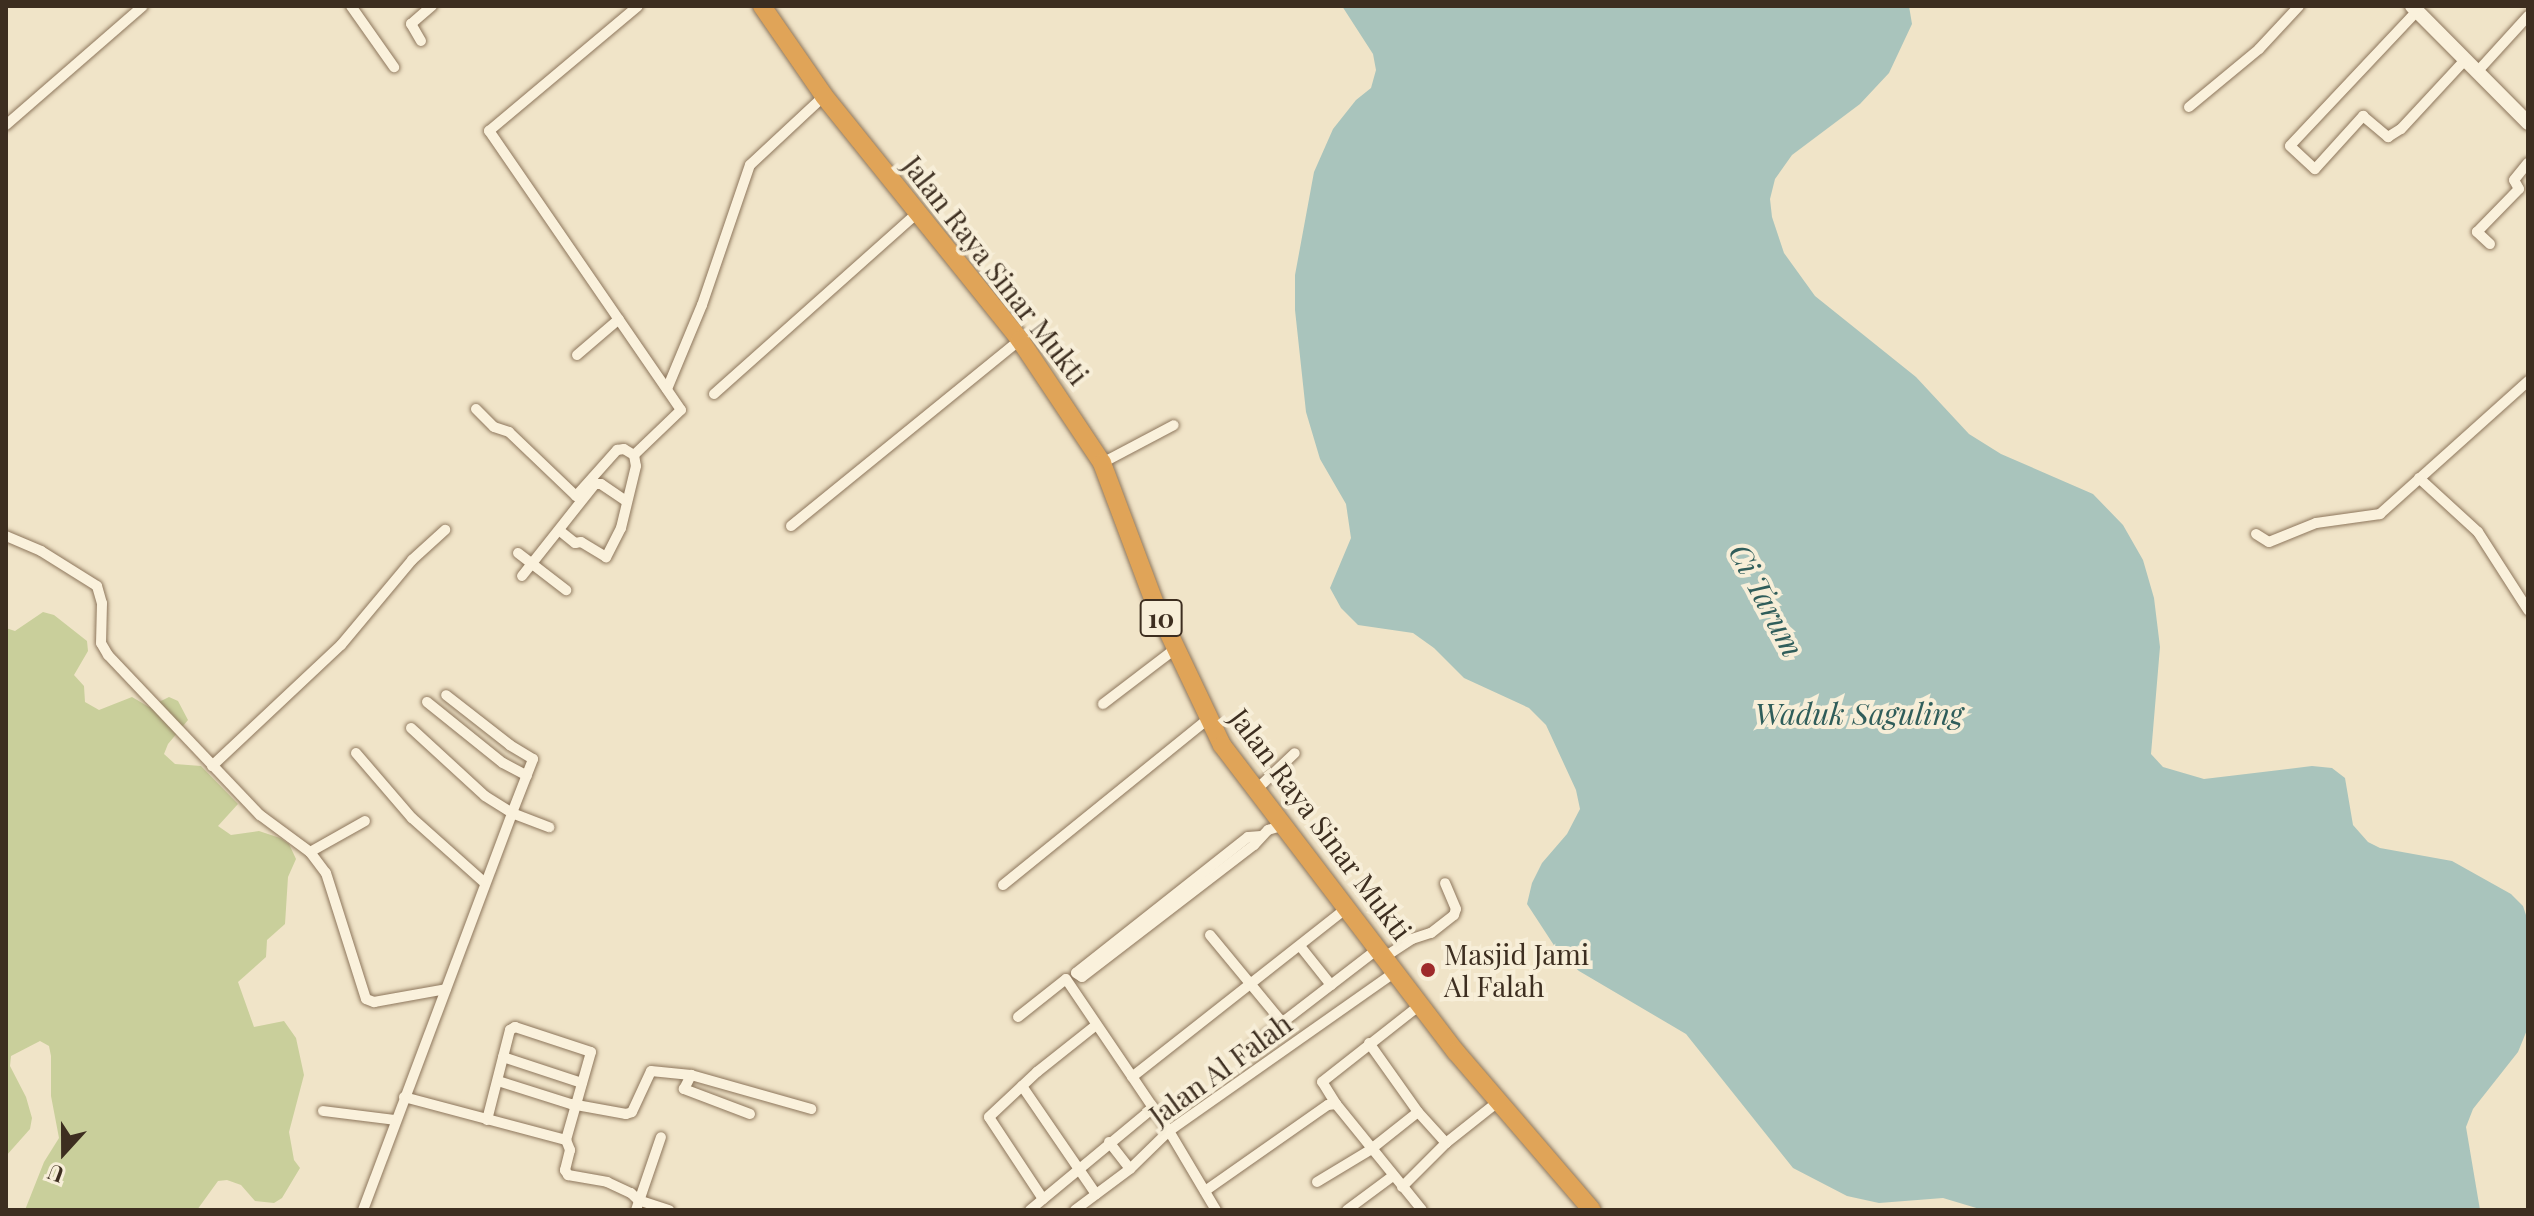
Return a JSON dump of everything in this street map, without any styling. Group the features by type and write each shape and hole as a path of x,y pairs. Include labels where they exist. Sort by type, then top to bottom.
{"highway":[{"name":"Jalan Raya Sinar Mukti","path":"762,6 824,96 1020,340 1102,463 1175,649 1207,720 1222,745 1456,1052 1501,1100 1592,1210"}],"main road":[{"path":"2415,8 2528,123"}],"street":[{"path":"6,125 143,6"},
{"path":"351,6 394,67"},
{"path":"421,41 411,24 432,6"},
{"path":"634,455 680,414 667,389 489,131 638,6"},
{"path":"2189,107 2259,49 2299,6"},
{"path":"2415,8 2290,146 2315,169 2363,116 2388,137 2401,129 2465,60"},
{"path":"2477,72 2528,16"},
{"path":"667,389 702,305 750,165 824,96"},
{"path":"2490,244 2477,232 2519,189 2514,180 2528,163"},
{"path":"714,394 918,212"},
{"path":"577,355 619,319"},
{"path":"791,526 1020,340"},
{"path":"2256,534 2269,542 2316,523 2373,517 2389,508 2528,381"},
{"path":"476,409 494,427 509,432 565,490 576,496 582,493 617,450 624,449 634,455 636,466 616,544 606,557 581,542 575,543 560,531"},
{"path":"1102,463 1174,425"},
{"path":"2419,478 2478,532 2528,610"},
{"path":"522,576 597,483 626,501"},
{"path":"212,766 341,645 412,560 445,530"},
{"path":"6,536 41,551 97,586 102,595 100,636 103,649 260,815 310,852 326,873 366,999 374,1002 446,989"},
{"path":"518,553 566,590"},
{"path":"1103,704 1175,649"},
{"path":"363,1210 533,759 446,695"},
{"path":"427,702 503,763 527,776"},
{"path":"1003,885 1207,720"},
{"path":"411,728 485,796 512,813 549,827"},
{"path":"356,753 421,828 485,883"},
{"path":"1257,789 1295,753"},
{"path":"310,852 365,821"},
{"path":"1169,905 1076,970 1078,976 1254,840 1284,825"},
{"path":"1253,1045 1331,985 1387,958 1412,939 1431,933 1454,915 1456,909 1445,883"},
{"path":"1132,1077 1347,908"},
{"path":"1210,935 1282,1022"},
{"path":"1300,946 1331,985"},
{"name":"Jalan Al Falah","path":"1075,1210 1130,1169 1169,1131 1387,958"},
{"path":"1018,1017 1066,979 1169,1131 1216,1210"},
{"path":"1421,1004 1322,1082 1370,1150 1422,1210"},
{"path":"1043,1199 989,1117 1096,1025"},
{"path":"487,1120 513,1027 588,1049 591,1053 566,1140 570,1150 565,1170 568,1175 623,1188 637,1205 669,1210"},
{"path":"1369,1043 1418,1112 1446,1143"},
{"path":"503,1057 582,1083"},
{"path":"498,1081 628,1114 651,1071 691,1075 811,1109"},
{"path":"691,1075 684,1089 750,1114"},
{"path":"1022,1086 1096,1194"},
{"path":"404,1097 566,1140"},
{"path":"1402,1187 1446,1143 1501,1100"},
{"path":"1205,1191 1328,1105 1336,1104"},
{"path":"1030,1210 1153,1108"},
{"path":"323,1111 395,1120"},
{"path":"1317,1182 1370,1150 1418,1112"},
{"path":"637,1205 661,1137"},
{"path":"1109,1142 1130,1169"},
{"path":"1347,1210 1393,1176"}],"green space":[{"path":"43,612 54,615 87,641 88,651 74,675 84,686 85,702 99,710 132,697 149,707 169,697 178,701 188,720 168,744 164,754 175,764 201,766 238,804 218,826 231,835 259,831 280,838 289,844 296,859 288,877 285,924 267,940 266,957 238,982 254,1027 284,1021 296,1038 304,1075 289,1132 294,1160 300,1168 282,1198 274,1203 255,1201 241,1185 227,1180 218,1181 197,1210 25,1210 44,1162 59,1138 51,1096 51,1056 49,1046 40,1041 11,1056 10,1066 26,1097 32,1118 30,1129 6,1156 6,628 15,631"}],"water":[{"name":"Waduk Saguling","path":"1342,6 1909,6 1912,24 1889,73 1860,104 1792,155 1775,179 1770,199 1772,217 1784,253 1815,296 1916,377 1969,434 2001,454 2093,494 2123,525 2143,560 2154,598 2160,647 2151,754 2163,767 2204,779 2312,766 2332,768 2345,778 2353,825 2368,842 2380,848 2452,861 2511,894 2523,906 2527,918 2527,1030 2518,1052 2473,1109 2466,1127 2480,1210 1983,1210 1943,1198 1879,1203 1847,1196 1793,1168 1686,1034 1579,971 1559,953 1527,904 1532,883 1542,863 1567,834 1580,809 1576,790 1546,725 1529,708 1464,678 1434,648 1413,633 1358,625 1341,608 1330,588 1351,538 1346,504 1320,459 1306,412 1295,310 1295,275 1314,172 1333,129 1356,100 1371,88 1376,70 1373,54"}],"place":[{"name":"Masjid Jami Al Falah","path":"1428,970"}],"water label":[{"name":"Ci Tarum","path":"1767,600"}]}
